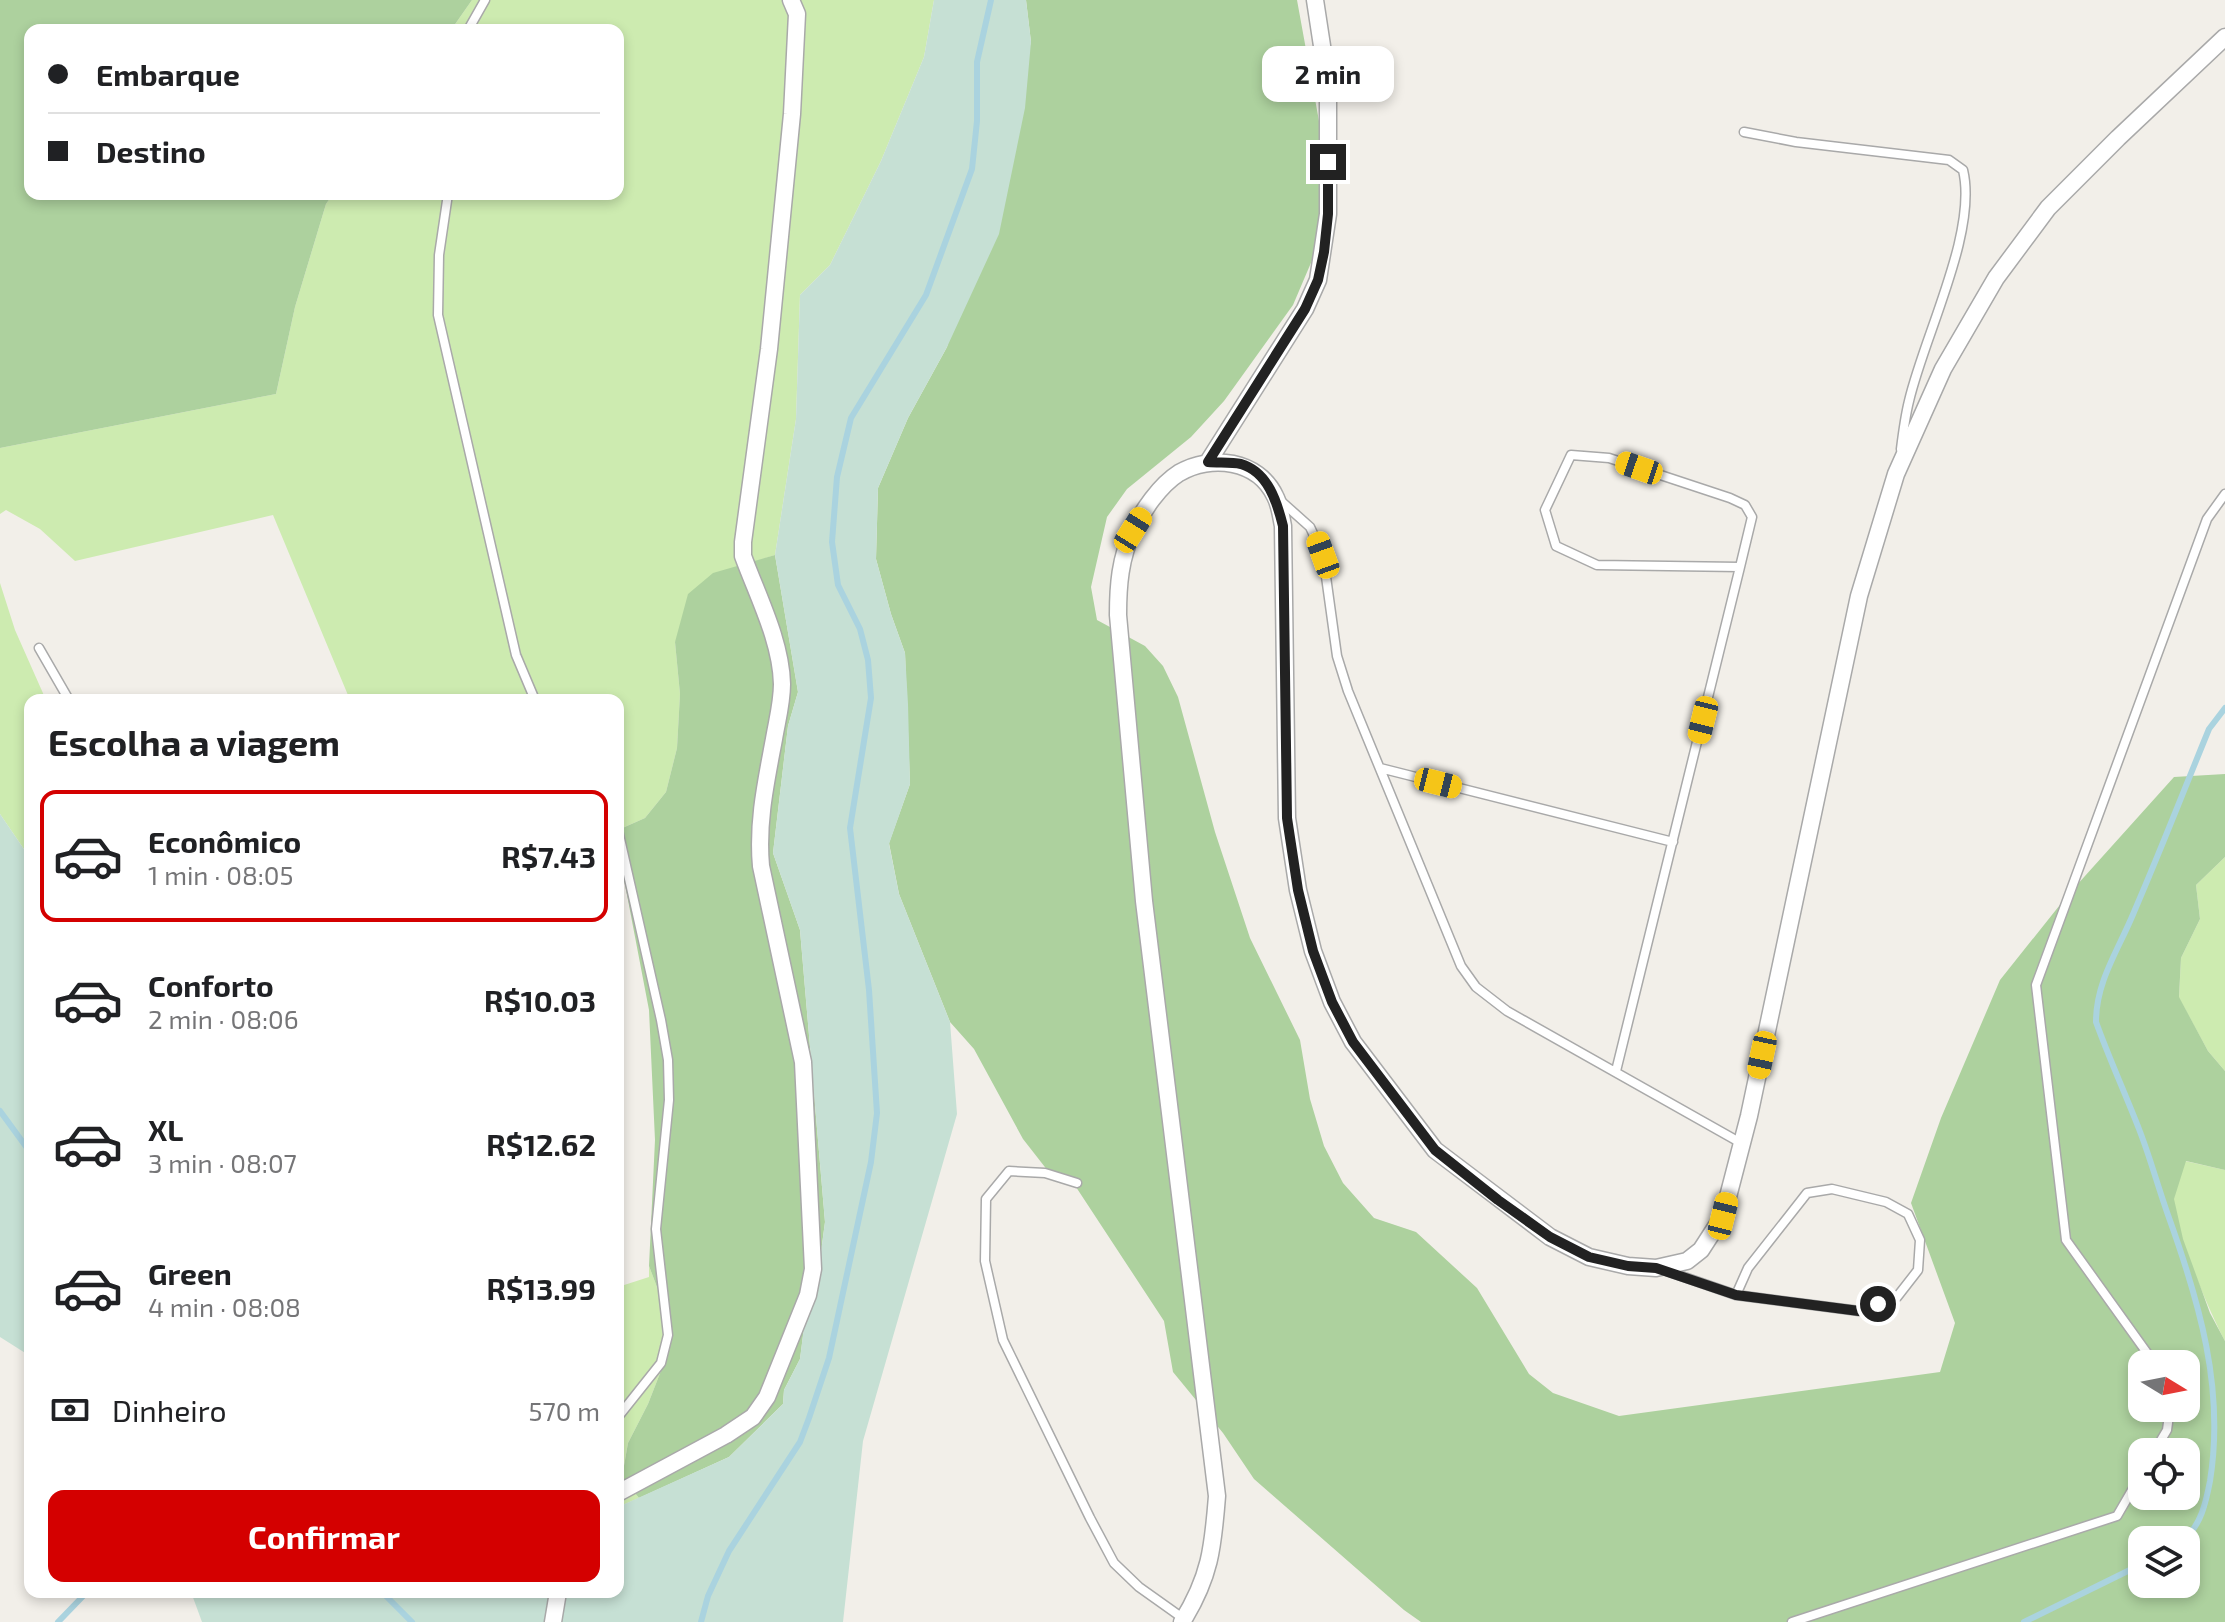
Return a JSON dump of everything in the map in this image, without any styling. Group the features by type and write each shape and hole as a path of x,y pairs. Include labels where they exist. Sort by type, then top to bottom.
{"street":[{"path":"624,1490 726,1435 753,1417 767,1397 808,1295 813,1269 803,1062 761,866 759,839 781,697 781,667 743,556 769,349 792,114 794,7 808,0"},
{"path":"1208,462 1305,309 1321,266 1328,214 1328,85 1315,0"},
{"path":"1184,1621 1198,1595 1212,1549 1217,1496 1144,901 1118,615 1119,577 1133,530 1155,495 1179,473 1208,462 1242,464 1261,477 1276,497 1283,526 1287,818 1298,890 1313,951 1332,1002 1353,1042 1435,1150 1550,1237 1589,1257 1628,1266 1656,1268 1687,1261 1712,1237 1723,1216 1742,1143 1859,596 1896,474 1943,369 1996,278 2048,208 2225,37"},
{"path":"553,1622 557,1598"}],"lane":[{"path":"471,24 485,0"},
{"path":"1744,132 1796,142 1949,160 1963,170 1967,185 1965,222 1909,401 1896,474"},
{"path":"447,200 439,255 438,315 516,655 532,694"},
{"path":"1616,1071 1673,842 1740,567 1752,517 1745,505 1609,458 1571,455 1545,510 1556,546 1597,565 1740,567"},
{"path":"2145,1350 2066,1240 2036,985 2207,519 2225,494"},
{"path":"1276,497 1310,527 1317,538 1323,555 1337,656 1348,691 1461,966 1476,987 1507,1011 1742,1143"},
{"path":"39,648 66,694"},
{"path":"1380,768 1673,842"},
{"path":"624,857 661,1020 668,1060 669,1100 656,1229 668,1335 661,1363 624,1409"},
{"path":"1077,1183 1045,1173 1009,1171 986,1199 985,1261 1003,1340 1114,1563 1139,1587 1184,1621"},
{"path":"1656,1268 1736,1295 1859,1311 1897,1297 1918,1270 1920,1240 1908,1214 1886,1202 1832,1189 1807,1193 1748,1268 1736,1295"},
{"path":"1792,1622 2117,1516 2128,1497"}],"green space":[{"path":"0,0 472,0 455,24 24,24 24,200 329,200 295,307 276,394 0,448"},
{"path":"472,0 934,0 924,57 881,161 830,265 800,295 796,419 775,555 742,566 675,642 680,694 677,748 666,792 645,818 624,827 624,694 348,694 273,515 75,561 40,529 6,510 0,514 0,448 276,394 295,307 329,200 624,200 624,24 455,24"},
{"path":"934,0 1026,0 1031,42 1025,108 999,234 947,347 908,418 878,488 876,559 905,653 908,704 910,784 889,844 899,894 950,1022 957,1114 863,1441 843,1622 202,1622 193,1598 624,1598 624,1504 729,1457 783,1404 784,1390 800,1359 806,1311 814,1305 825,1222 800,930 773,853 788,726 798,692 775,555 796,419 800,295 830,265 881,161 924,57"},
{"path":"1026,0 1297,0 1319,121 1319,244 1293,305 1224,401 1191,437 1127,489 1107,517 1091,587 1097,620 1145,646 1163,666 1178,697 1215,832 1250,938 1300,1040 1310,1099 1324,1146 1343,1183 1374,1218 1416,1232 1477,1288 1529,1374 1553,1393 1619,1416 1940,1372 1955,1323 1911,1203 1941,1118 2000,980 2067,896 2174,777 2225,774 2225,857 2196,885 2200,919 2181,958 2179,997 2208,1051 2225,1071 2225,1170 2186,1161 2174,1199 2183,1239 2210,1313 2225,1341 2225,1622 1421,1622 1254,1479 1223,1433 1173,1372 1164,1321 1076,1187 1048,1171 1023,1139 974,1049 950,1022 899,894 889,843 910,784 905,653 876,559 878,488 908,418 947,347 1031,42"},
{"path":"775,555 798,692 788,726 773,853 800,930 825,1222 814,1305 806,1312 800,1359 784,1390 783,1404 729,1457 639,1498 624,1479 628,1443 664,1363 671,1324 649,1266 655,1140 649,1010 624,879 624,827 645,818 666,792 677,748 680,694 675,642 688,594 713,573"},
{"path":"0,583 15,630 43,694 24,694 24,849 0,814"},
{"path":"0,814 24,849 24,1352 0,1337"},
{"path":"2225,857 2225,1071 2208,1051 2179,998 2181,958 2200,919 2196,885"},
{"path":"2185,1161 2225,1170 2225,1341 2194,1270 2175,1211 2175,1193"},
{"path":"649,1266 671,1324 664,1363 628,1443 624,1466 624,1285 649,1277"},
{"path":"624,1479 639,1498 624,1504"}],"waterway":[{"path":"701,1622 708,1596 729,1551 800,1442 809,1418 829,1358 871,1162 877,1113 869,990 850,828 871,698 868,660 860,629 838,585 832,542 837,477 851,418 926,295 972,169 977,121 977,62 991,0"},
{"path":"2195,1526 2210,1481 2214,1447 2214,1413 2206,1346 2190,1280 2147,1150 2096,1022 2100,993 2109,966 2209,729 2225,708"},
{"path":"0,1111 24,1144"},
{"path":"2024,1622 2128,1571"},
{"path":"58,1622 81,1598"},
{"path":"388,1598 412,1622"}],"route":[{"path":"1328,162 1328,214 1318,280 1305,309 1208,462 1242,464 1261,477 1276,497 1283,526 1287,818 1298,890 1313,951 1332,1002 1353,1042 1435,1150 1550,1237 1589,1257 1628,1266 1656,1268 1736,1295 1859,1311 1878,1304"}]}
